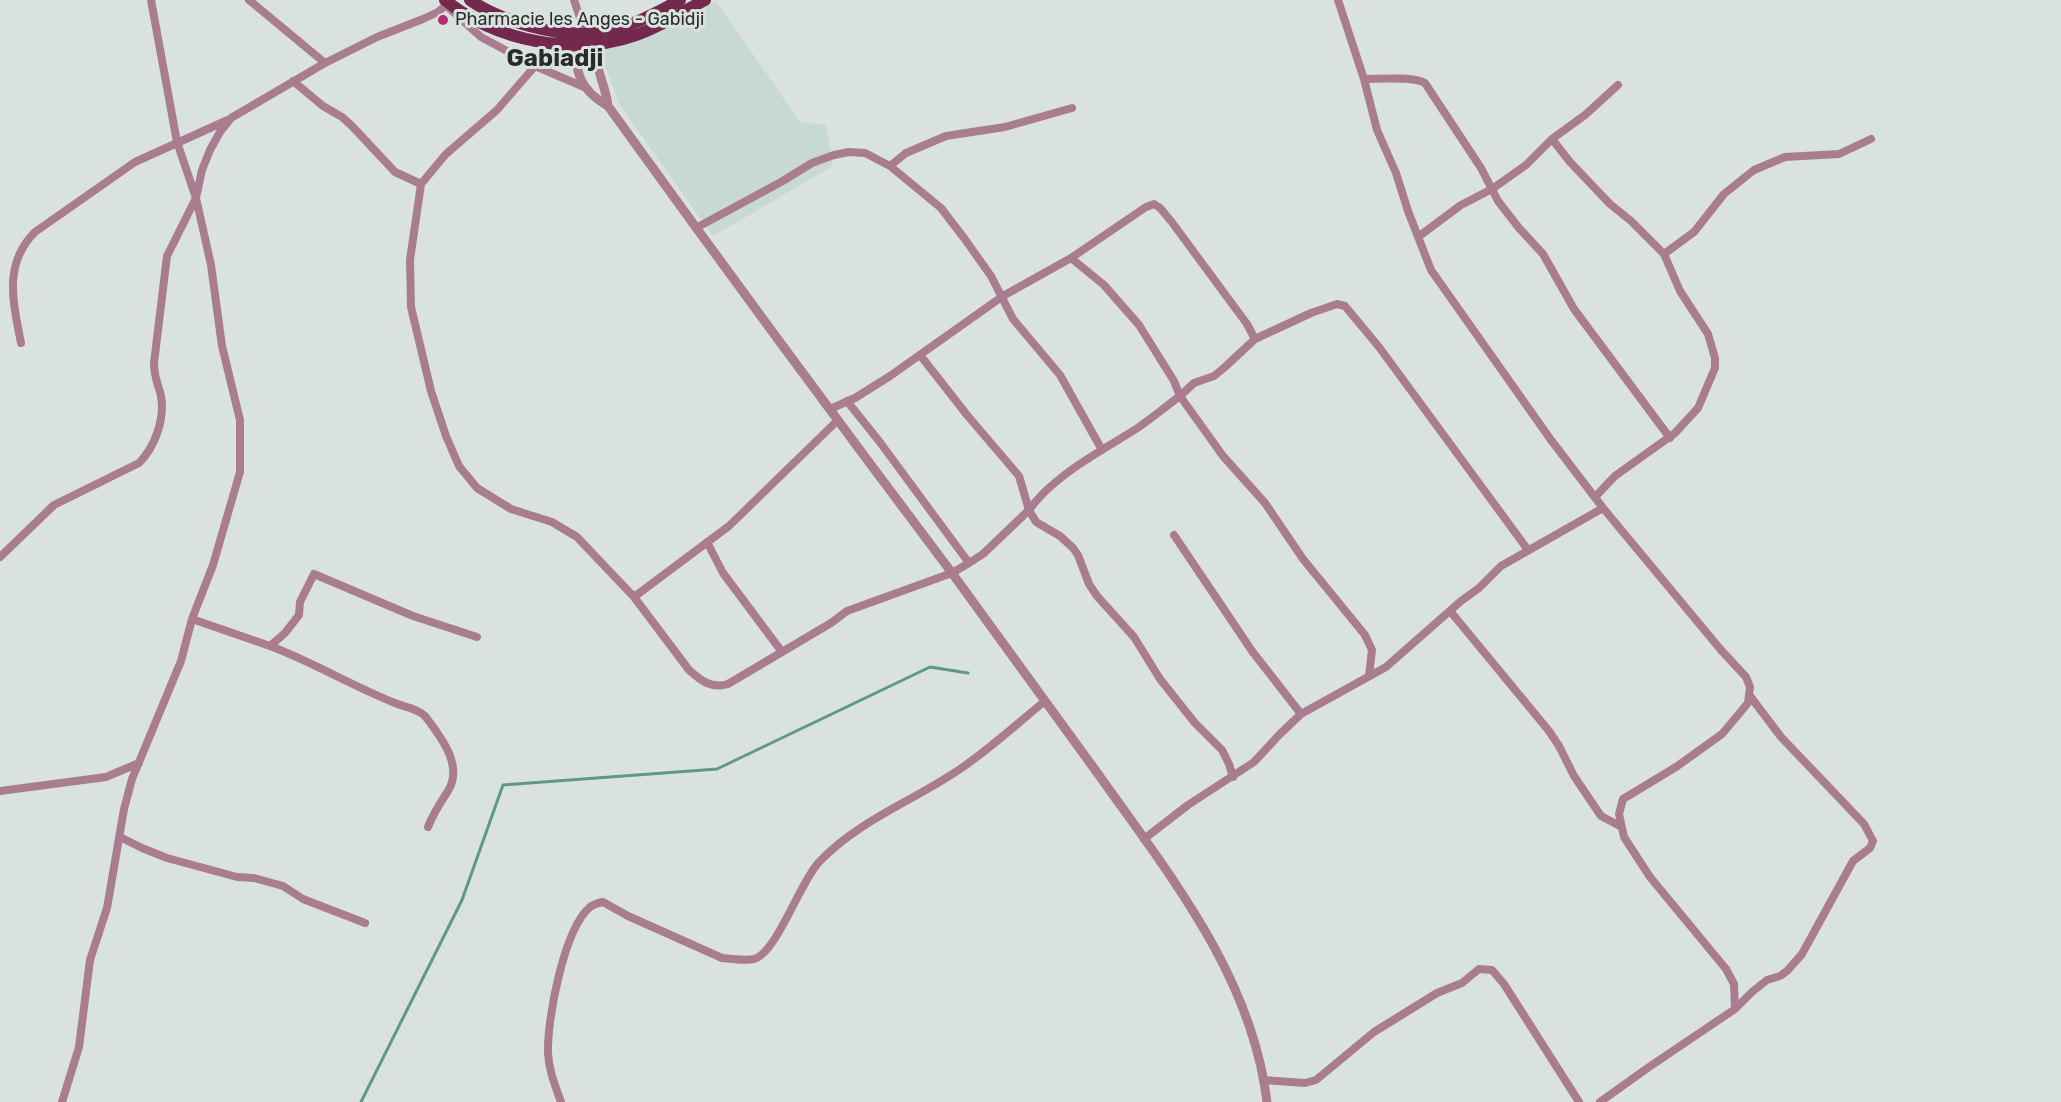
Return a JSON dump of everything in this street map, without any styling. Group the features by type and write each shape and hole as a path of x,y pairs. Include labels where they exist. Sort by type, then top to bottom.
{"main road":[{"path":"470,0 493,14 514,21 612,42 653,29 705,0"},
{"path":"448,2 461,13 508,34 552,43 585,37 647,18 680,0"}],"street":[{"path":"62,1102 79,1047 90,960 107,908 126,798 181,661 192,619 213,565 240,472 240,420 222,346 211,265 196,198 177,142 151,0"},
{"path":"249,0 325,63"},
{"path":"574,0 585,37 607,91 608,106"},
{"path":"1338,0 1364,78 1377,130 1399,181 1431,270 1551,440 1603,508 1721,650 1746,676 1750,696 1740,715 1722,734 1676,767 1623,799 1619,814 1624,837 1650,877 1726,969 1734,984 1735,1009"},
{"path":"21,343 15,314 13,275 20,250 35,232 123,170 177,142 231,118 325,63 377,37 423,19 448,2 481,37 535,66 584,87"},
{"path":"585,37 579,75 584,87 593,98 608,106 1046,701 1181,891 1231,978 1253,1038 1266,1102"},
{"path":"535,66 497,110 446,154 421,184 410,260 411,307 436,409 459,466 477,488 511,509 552,522 577,537 634,597 689,670 707,684 722,686 728,684 831,623 847,611 952,573 969,563 983,554 1029,510 1038,498 1085,460 1138,428 1180,396 1186,388 1214,376 1255,339 1337,304 1346,306 1378,347 1528,550"},
{"path":"1364,78 1390,80 1414,78 1425,83 1481,168 1498,201 1543,254 1574,309 1670,438"},
{"path":"293,81 323,106 347,121 395,172 421,184"},
{"path":"1418,237 1461,205 1492,189 1536,157 1552,139 1585,116 1618,85"},
{"path":"890,166 906,153 946,136 1005,127 1072,108"},
{"path":"0,557 54,505 139,463 148,455 153,446 161,418 161,397 156,384 154,363 165,268 171,245 196,198 202,170 210,150 231,118"},
{"path":"1552,139 1570,162 1610,204 1632,221 1664,254 1680,291 1708,334 1715,358 1715,368 1698,408 1670,438 1615,476 1595,497"},
{"path":"1664,254 1694,232 1724,194 1754,170 1777,159 1800,154 1839,154 1871,139"},
{"path":"696,228 812,163 834,155 849,152 865,153 890,166 941,208 991,276 1013,319 1060,375 1102,450"},
{"path":"830,409 890,376 1002,297 1071,258 1146,207 1154,204 1171,221 1247,324 1255,339"},
{"path":"1071,258 1104,285 1139,325 1174,381 1180,396 1223,456 1265,503 1304,559 1365,635 1372,650 1369,676"},
{"path":"921,355 967,415 1019,476 1029,510 1036,522 1060,536 1073,548 1097,596 1134,637 1160,680 1195,723 1221,750 1233,777"},
{"path":"847,401 969,563"},
{"path":"634,597 729,526 838,420"},
{"path":"1144,839 1188,805 1254,762 1301,714 1386,667 1479,588 1501,566 1603,508"},
{"path":"1174,535 1252,651 1301,714"},
{"path":"707,542 723,573 782,652"},
{"path":"270,646 285,633 299,615 300,602 314,574 413,616 477,637"},
{"path":"1450,612 1549,731 1560,746 1574,776 1601,816 1620,826"},
{"path":"192,619 312,663 335,677 396,704 421,712 449,754 454,766 451,784 436,807 428,827"},
{"path":"1600,1102 1649,1066 1735,1009 1767,980 1780,976 1792,966 1802,954 1853,861 1873,845 1872,837 1864,824 1781,737 1750,696"},
{"path":"561,1102 550,1069 548,1029 564,958 578,923 589,908 603,902 628,916 722,958 755,959 763,954 772,942 807,877 832,850 885,812 963,767 1046,701"},
{"path":"0,791 106,777 139,763"},
{"path":"120,837 167,858 237,878 254,878 283,886 303,899 365,923"},
{"path":"1263,1080 1305,1083 1316,1080 1374,1032 1437,993 1462,983 1474,971 1483,968 1492,970 1504,984 1579,1102"}],"shaded area":[{"path":"716,1 800,122 826,125 833,166 713,236 619,104 600,52 663,28"}],"waterway":[{"path":"361,1102 462,900 503,785 717,769 930,667 968,673"}],"place":[{"name":"Pharmacie les Anges - Gabidji","path":"443,20"}],"district":[{"name":"Gabiadji","path":"555,59"}]}
